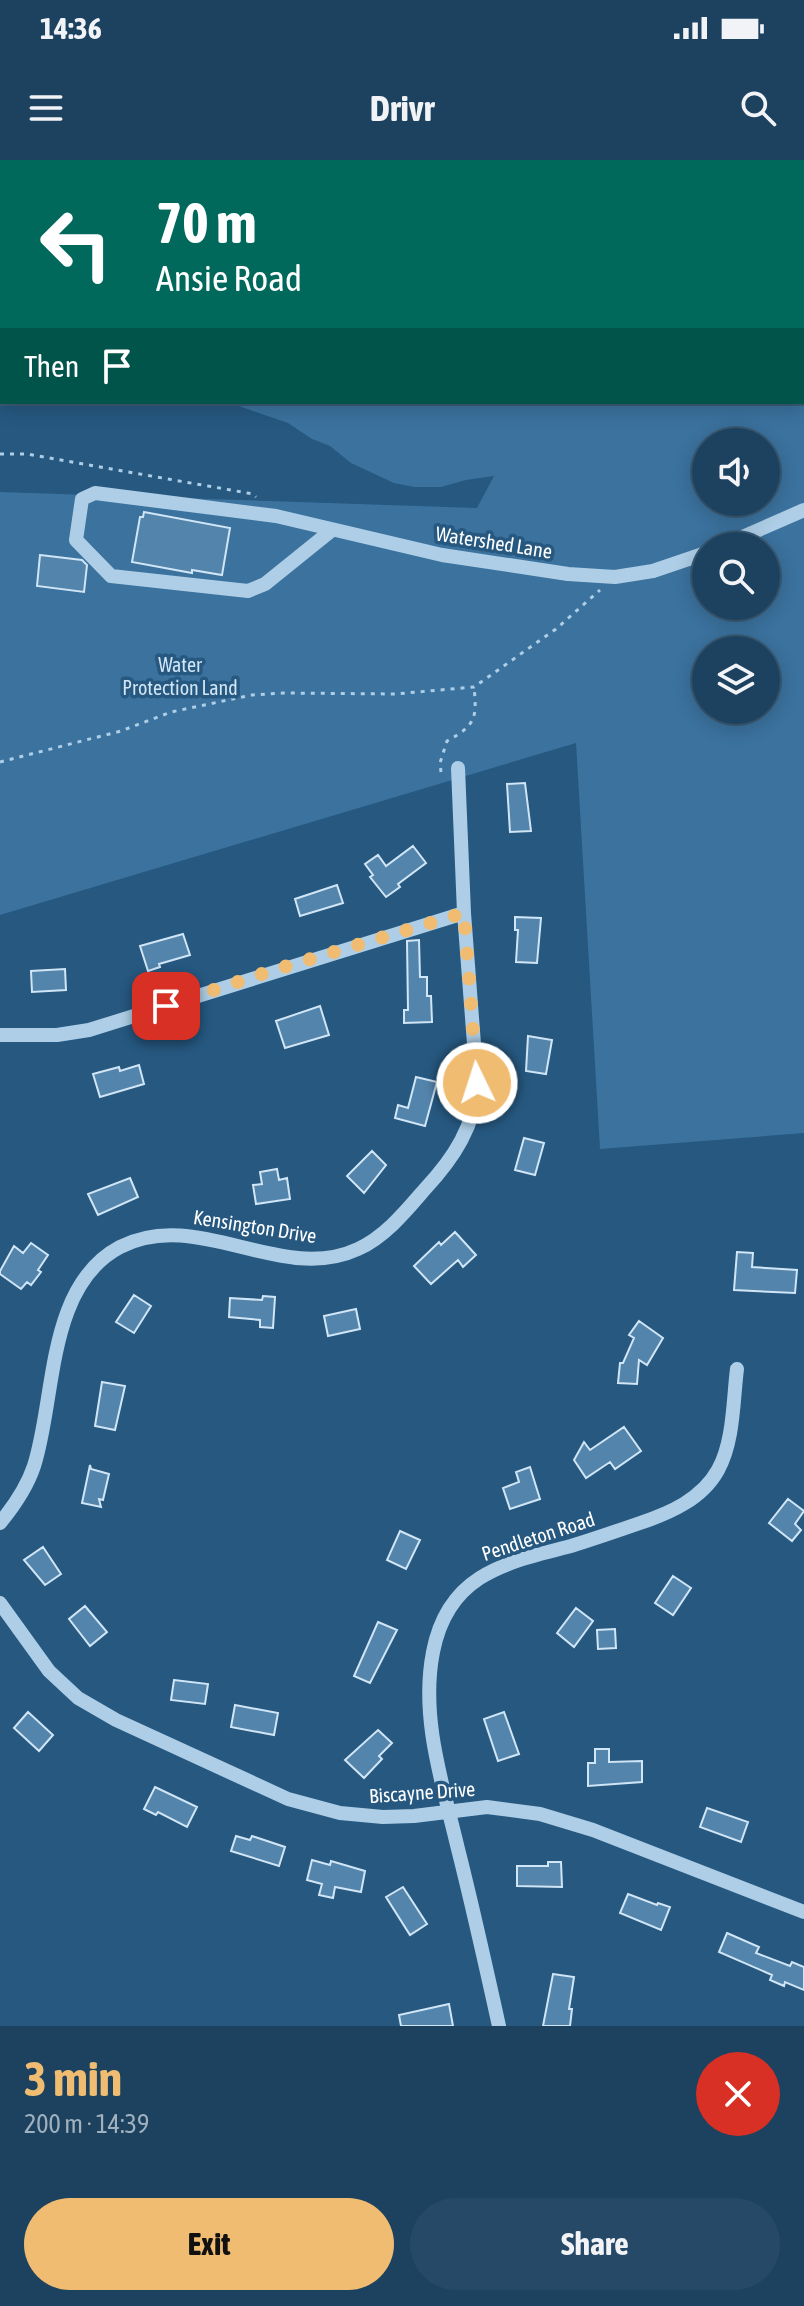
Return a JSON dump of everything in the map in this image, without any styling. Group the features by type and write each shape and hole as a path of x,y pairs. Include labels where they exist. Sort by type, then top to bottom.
{"street":[{"name":"Watershed Lane","path":"332,530 265,584 248,591 111,576 76,540 82,499 95,493 276,516 442,555 568,574 615,577 653,571 692,558"},
{"path":"754,532 804,510"},
{"name":"Kensington Drive","path":"0,1523 22,1492 34,1465 56,1349 67,1313 85,1281 101,1261 134,1242 183,1235 291,1257 346,1254 383,1233 437,1177 466,1133 476,1102 477,1083 464,913 458,768"},
{"path":"0,1035 57,1035 89,1030 464,913"},
{"name":"Pendleton Road","path":"499,2026 432,1735 429,1689 437,1635 453,1604 468,1585 494,1568 657,1517 677,1509 693,1497 721,1466 731,1421 737,1369"},
{"name":"Biscayne Drive","path":"0,1603 32,1649 66,1688 116,1720 288,1799 353,1815 414,1816 503,1807 560,1819 804,1912"}],"path":[{"path":"0,454 27,454 253,494 276,516"},
{"path":"0,762 121,731 171,712 252,695 395,694 474,687 556,629 615,577"},
{"path":"443,778 440,763 447,741 468,729 476,713 474,687"}],"green space":[{"name":"Water Protection Land","path":"233,404 804,404 804,1133 600,1149 576,743 0,915 0,492 477,508 494,476 441,487 394,483 351,463 330,446 312,439 288,423"}],"building":[{"path":"144,512 230,528 222,575 132,562 140,517"},
{"path":"40,555 82,560 87,565 84,592 37,586"},
{"path":"525,783 531,831 510,832 507,784"},
{"path":"413,846 426,863 386,897 370,877 373,875 365,864 378,855 386,866"},
{"path":"337,885 343,903 300,916 295,899"},
{"path":"515,917 541,918 537,963 516,962 518,930 515,930"},
{"path":"183,934 190,955 159,964 160,967 148,971 140,946"},
{"path":"419,940 420,977 427,977 432,1022 404,1023 404,1010 408,1010 407,941"},
{"path":"65,969 66,990 32,992 31,971"},
{"path":"320,1006 329,1035 285,1048 276,1021"},
{"path":"528,1036 552,1040 546,1074 526,1071"},
{"path":"139,1065 144,1084 100,1097 93,1074"},
{"path":"416,1077 437,1082 425,1126 395,1118 398,1105 408,1108"},
{"path":"524,1138 544,1143 535,1175 515,1170"},
{"path":"372,1151 386,1165 364,1193 347,1176"},
{"path":"277,1169 279,1180 287,1178 290,1199 256,1204 253,1185 262,1184 260,1172"},
{"path":"130,1178 138,1197 98,1215 88,1194"},
{"path":"455,1232 476,1255 463,1267 458,1260 431,1284 414,1266 439,1242 441,1245"},
{"path":"31,1243 48,1255 31,1285 27,1282 21,1289 0,1271 14,1246 23,1253"},
{"path":"737,1252 753,1253 752,1267 797,1270 795,1293 734,1290"},
{"path":"134,1295 151,1306 134,1333 116,1322"},
{"path":"263,1296 275,1297 273,1328 260,1327 260,1320 229,1317 230,1298 262,1300"},
{"path":"356,1309 360,1329 328,1336 324,1316"},
{"path":"639,1321 663,1338 647,1365 639,1360 637,1384 618,1383 620,1363 623,1363 634,1338 629,1335"},
{"path":"102,1382 125,1386 115,1430 95,1426"},
{"path":"624,1427 641,1451 615,1469 610,1462 586,1478 574,1460 584,1442 590,1450"},
{"path":"90,1465 91,1469 109,1474 103,1500 99,1499 101,1507 82,1503"},
{"path":"530,1467 540,1499 510,1509 503,1488 519,1482 516,1472"},
{"path":"788,1499 804,1511 795,1524 801,1530 792,1541 769,1523"},
{"path":"400,1531 420,1540 406,1569 387,1560"},
{"path":"43,1547 61,1574 45,1585 24,1560"},
{"path":"673,1576 691,1588 673,1615 655,1603"},
{"path":"85,1606 107,1632 90,1646 69,1619"},
{"path":"576,1608 593,1621 574,1647 557,1633"},
{"path":"378,1622 397,1630 370,1683 354,1676"},
{"path":"615,1629 616,1648 598,1649 597,1630"},
{"path":"174,1680 208,1684 205,1704 171,1700"},
{"path":"235,1705 278,1713 274,1735 231,1727"},
{"path":"28,1712 53,1735 39,1751 14,1728"},
{"path":"504,1712 519,1754 498,1761 484,1719"},
{"path":"378,1730 392,1743 364,1778 345,1760"},
{"path":"595,1749 609,1749 609,1762 642,1761 642,1782 588,1786 588,1763 595,1763"},
{"path":"155,1787 197,1807 187,1827 158,1812 156,1815 144,1809"},
{"path":"707,1808 748,1822 741,1842 700,1827"},
{"path":"236,1836 250,1840 252,1836 285,1847 279,1866 231,1851"},
{"path":"312,1860 330,1865 331,1861 365,1871 361,1892 335,1887 333,1898 319,1895 322,1884 307,1880"},
{"path":"548,1862 561,1862 562,1887 517,1886 517,1866 548,1866"},
{"path":"403,1887 427,1924 410,1935 386,1897"},
{"path":"628,1894 670,1907 661,1930 620,1913"},
{"path":"727,1933 759,1947 756,1953 790,1966 792,1962 804,1967 804,1990 770,1980 772,1975 719,1952"},
{"path":"553,1974 574,1977 570,2026 543,2026"},
{"path":"449,2004 453,2026 401,2026 399,2015"}],"route":[{"path":"166,1006 464,913 477,1083"}]}
